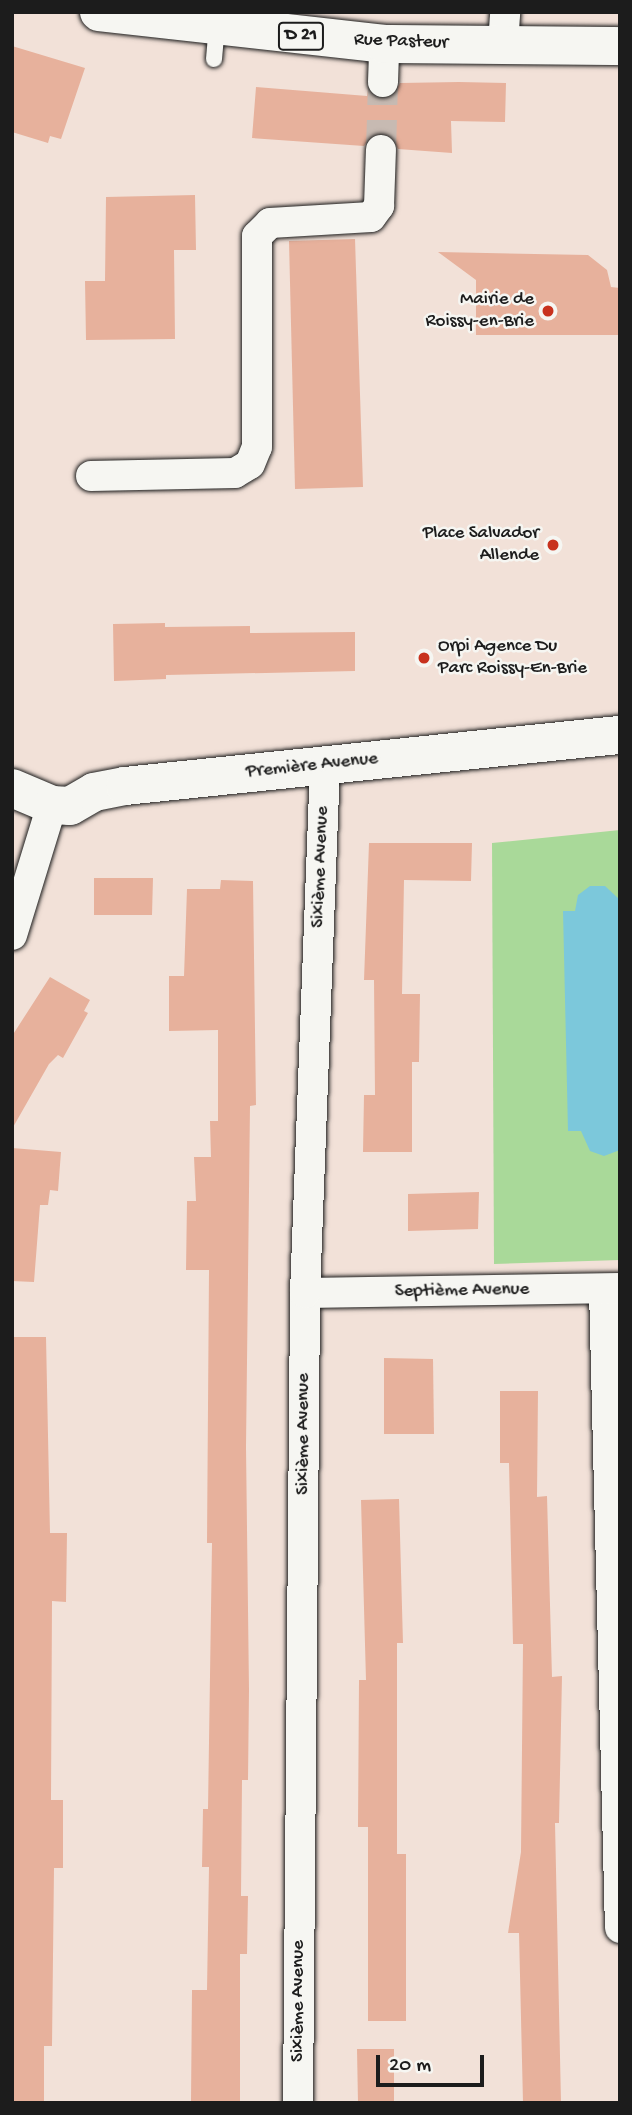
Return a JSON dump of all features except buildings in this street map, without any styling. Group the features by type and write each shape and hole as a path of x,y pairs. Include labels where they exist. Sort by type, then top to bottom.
{"main road":[{"name":"Rue Pasteur","path":"99,12 215,43 384,44 504,28 620,46"},
{"name":"Première Avenue","path":"52,804 70,806 94,792 125,786 620,735"},
{"path":"12,788 52,804"}],"street":[{"path":"383,82 384,44"},
{"path":"91,476 235,473 253,461 257,447 257,236 270,223 371,217 379,206 381,149"},
{"name":"Sixième Avenue","path":"298,2103 305,1293 325,765"},
{"path":"12,935 52,804"},
{"path":"612,1288 620,1927"},
{"name":"Septième Avenue","path":"305,1293 612,1288"}],"green space":[{"path":"620,830 620,1260 494,1264 492,843"}],"water":[{"path":"590,886 605,886 620,900 620,1150 604,1156 590,1151 581,1131 568,1131 563,911 575,911 578,895"}],"tunnel":[{"path":"381,150 383,82"}],"place":[{"name":"Mairie de Roissy-en-Brie","path":"548,311"},
{"name":"Place Salvador Allende","path":"553,545"},
{"name":"Orpi Agence Du Parc Roissy-En-Brie","path":"424,658"}]}
